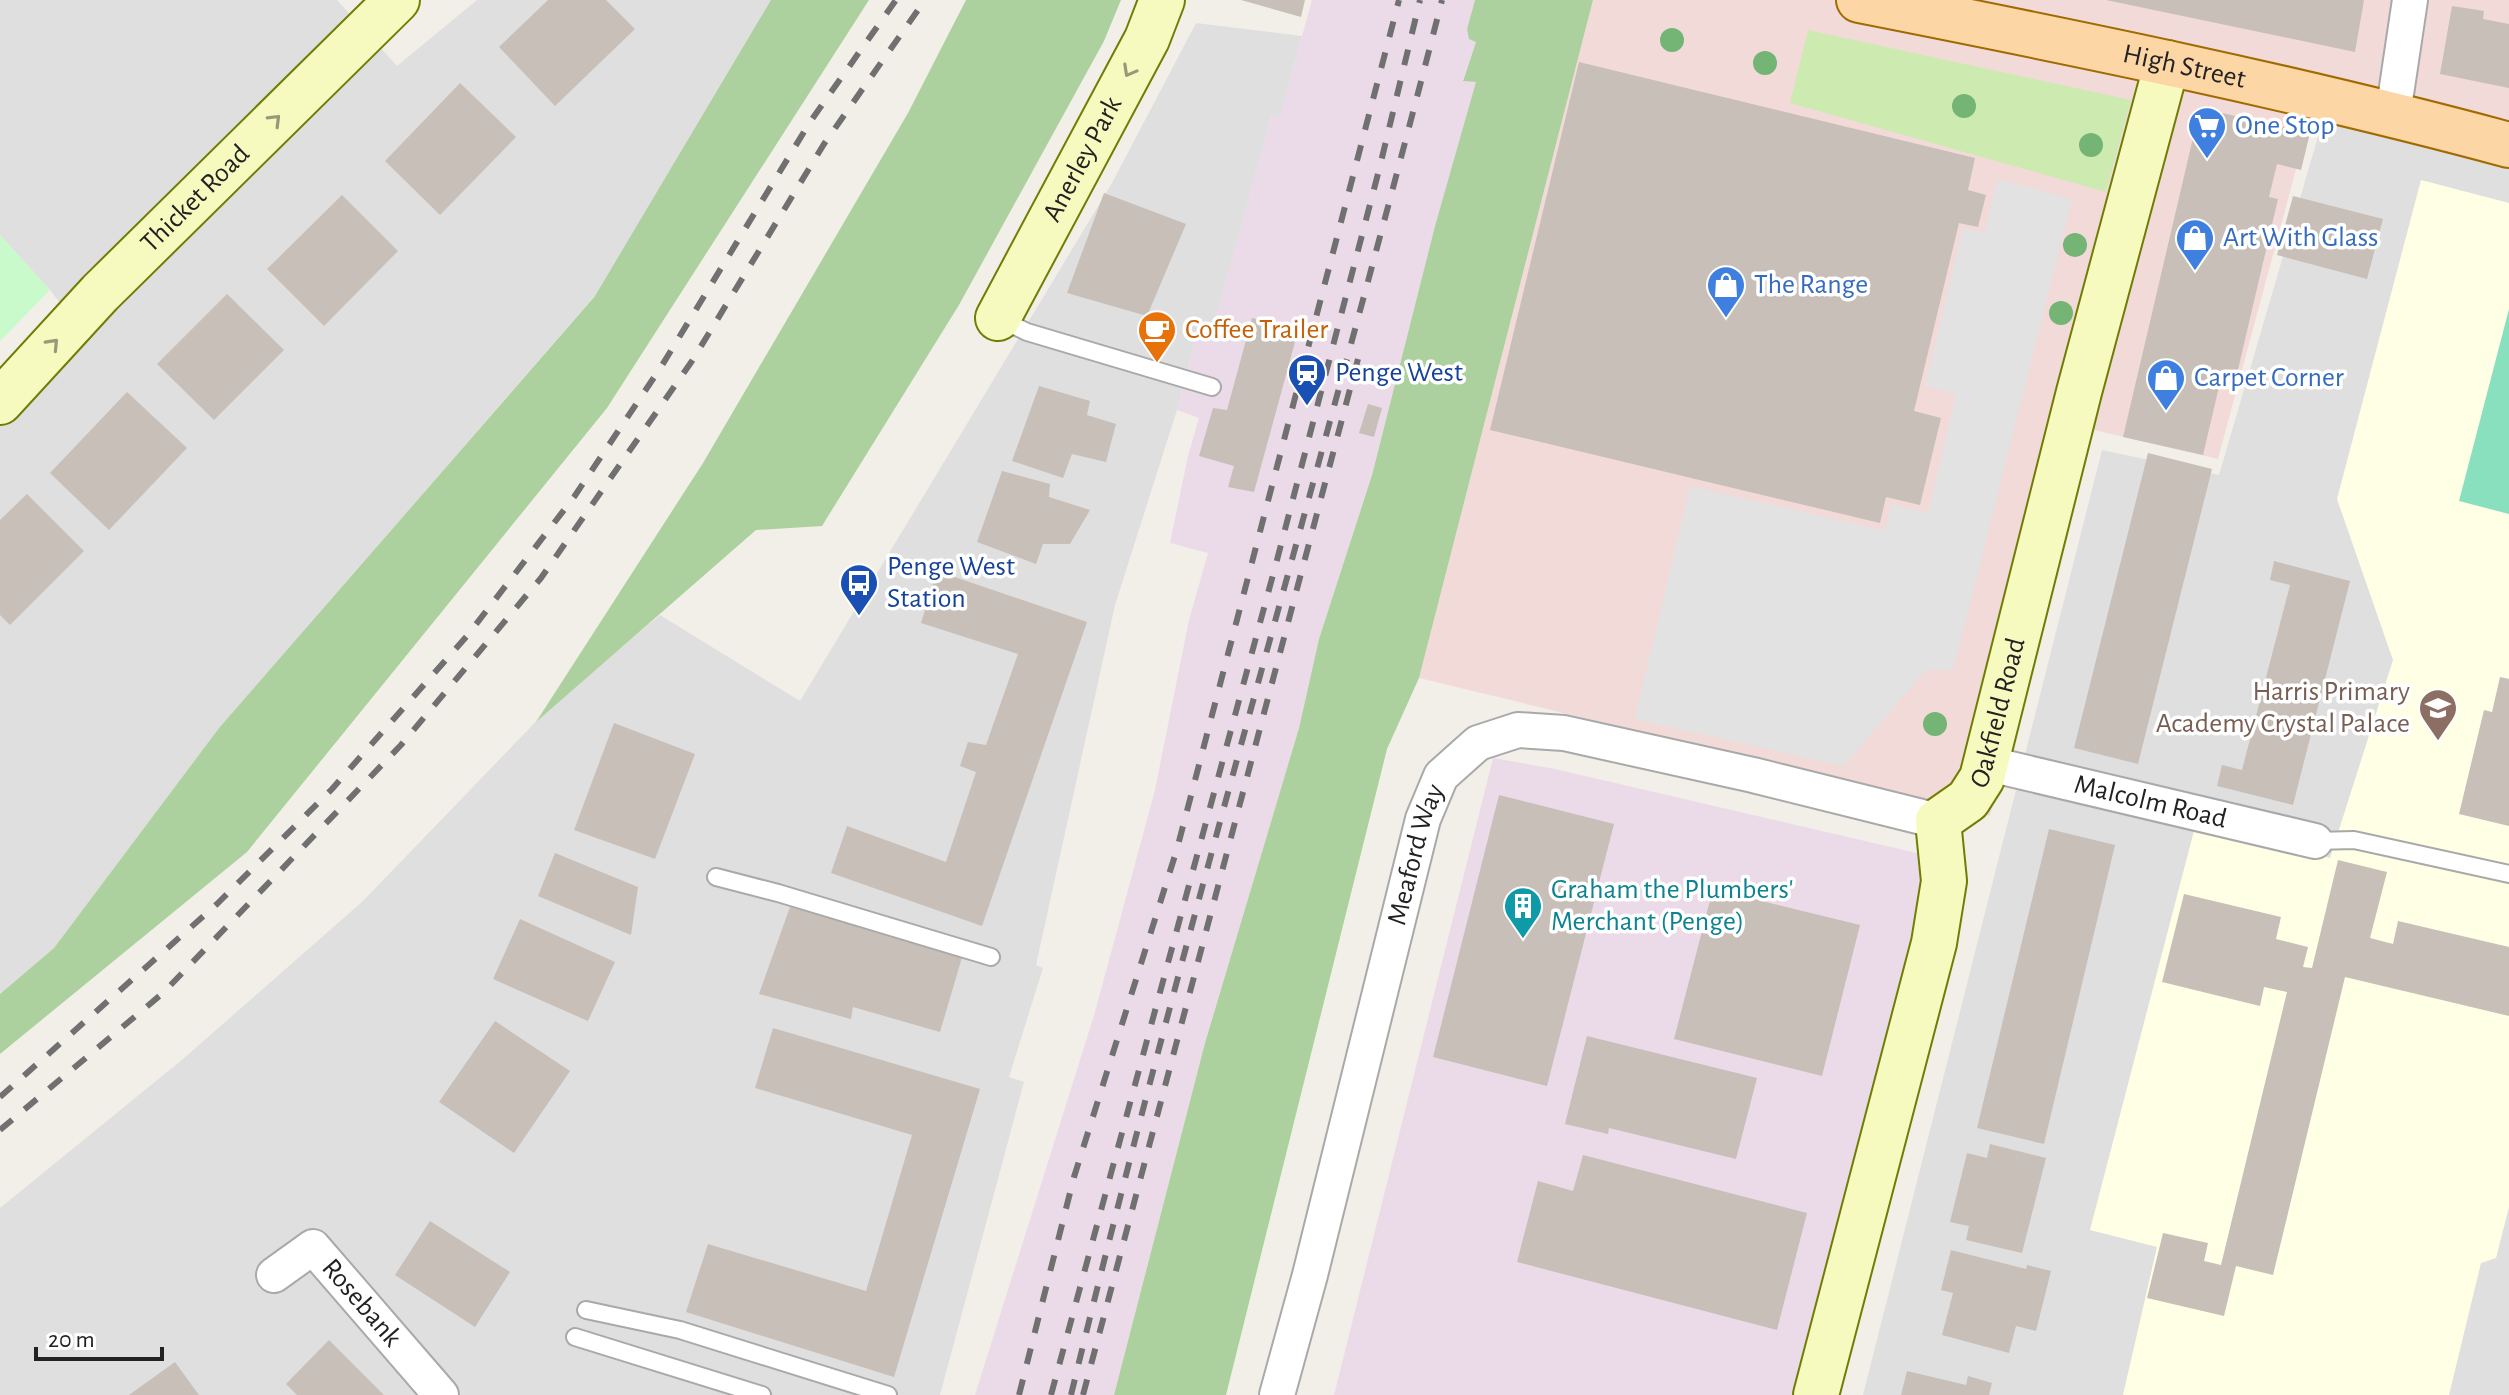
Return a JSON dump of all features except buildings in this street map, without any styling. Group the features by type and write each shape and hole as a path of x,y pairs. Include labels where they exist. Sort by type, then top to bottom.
{"main road":[{"name":"High Street","path":"1859,0 2167,63 2393,114 2509,145"}],"street":[{"name":"Anerley Park","path":"998,318 1147,39 1162,0"},
{"path":"2393,114 2410,0"},
{"name":"Thicket Road","path":"0,402 100,293 385,4"},
{"name":"Oakfield Road","path":"1938,821 1968,800 1982,778 2079,392 2167,63"},
{"name":"Meaford Way","path":"1277,1395 1310,1275 1423,819 1441,776 1478,743 1518,730 1564,733 1753,775 1938,821"},
{"name":"Malcolm Road","path":"1985,763 2315,841"},
{"path":"1816,1395 1934,943 1944,881 1938,821"},
{"name":"Rosebank","path":"274,1275 313,1247 441,1395"}],"lane":[{"path":"998,318 1027,332 1212,387"},
{"path":"2315,841 2354,840 2509,874"},
{"path":"716,877 991,957"},
{"path":"586,1310 680,1330 888,1395"},
{"path":"575,1337 762,1395"}],"shaded area":[{"path":"0,0 337,0 397,66 477,0 772,0 605,284 219,728 54,948 0,994 0,424 82,332 50,290 0,235"},
{"path":"1312,0 1475,0 1467,29 1476,42 1463,80 1477,81 1435,226 1372,475 1319,639 1299,728 1205,1043 1114,1395 975,1395 1095,1012 1155,790 1189,620 1208,553 1170,543 1199,418 1177,410 1199,324 1215,320 1272,115 1280,116"},
{"path":"1593,0 2509,0 2509,132 2322,73 2218,459 2090,429 1990,816 1419,678"},
{"path":"1196,23 1302,36 1280,117 1272,115 1215,321 1199,324 1177,410 1115,605 1036,965 1043,968 1009,1077 1024,1082 940,1395 0,1395 0,1208 183,1059 363,901 550,707 660,615 800,701 1112,183"},
{"path":"2327,106 2509,163 2509,1395 1863,1395 2102,450 2219,475"},
{"path":"1997,179 2072,199 1953,670 1926,670 1844,766 1635,719 1690,486 1885,531 1892,504 1928,513 1956,394 1925,386 1963,228 1985,233"},
{"name":"Harris Primary Academy Crystal Palace","path":"2421,180 2509,203 2509,1207 2496,1258 2481,1263 2449,1395 2123,1395 2157,1247 2090,1230 2196,823 2330,858 2393,660 2337,499"},
{"path":"1493,758 1555,769 1938,858 1801,1395 1334,1395"}],"green space":[{"path":"771,0 869,0 607,408 247,852 0,1054 0,994 54,948 219,728 595,296"},
{"path":"966,0 1121,0 1104,41 959,305 822,526 756,530 536,722 703,463 908,113"},
{"path":"1475,0 1593,0 1419,678 1387,749 1226,1395 1114,1395 1205,1043 1299,728 1319,639 1372,475 1435,226 1476,82 1463,81 1476,42 1469,39 1467,29"},
{"path":"1808,30 2131,100 2106,192 1790,103"},
{"path":"0,235 50,290 0,341"},
{"path":"2509,309 2509,514 2459,501"}],"railway":[{"path":"0,1097 217,904 332,789 467,636 574,497 661,367 810,122 896,0"},
{"path":"0,1130 163,993 401,745 541,578 692,361 824,144 925,0"},
{"path":"1019,1395 1074,1177 1177,849 1399,0"},
{"path":"1051,1395 1277,560 1420,0"},
{"path":"1071,1395 1160,1045 1442,0"},
{"path":"1083,1395 1358,359"}],"place":[{"name":"One Stop","path":"2207,160"},
{"name":"Art With Glass","path":"2195,272"},
{"name":"The Range","path":"1726,319"},
{"name":"Coffee Trailer","path":"1157,364"},
{"name":"Penge West","path":"1307,407"},
{"name":"Carpet Corner","path":"2166,412"},
{"name":"Penge West Station","path":"859,617"},
{"name":"Harris Primary Academy Crystal Palace","path":"2438,742"},
{"name":"Graham the Plumbers' Merchant (Penge)","path":"1523,940"}]}
